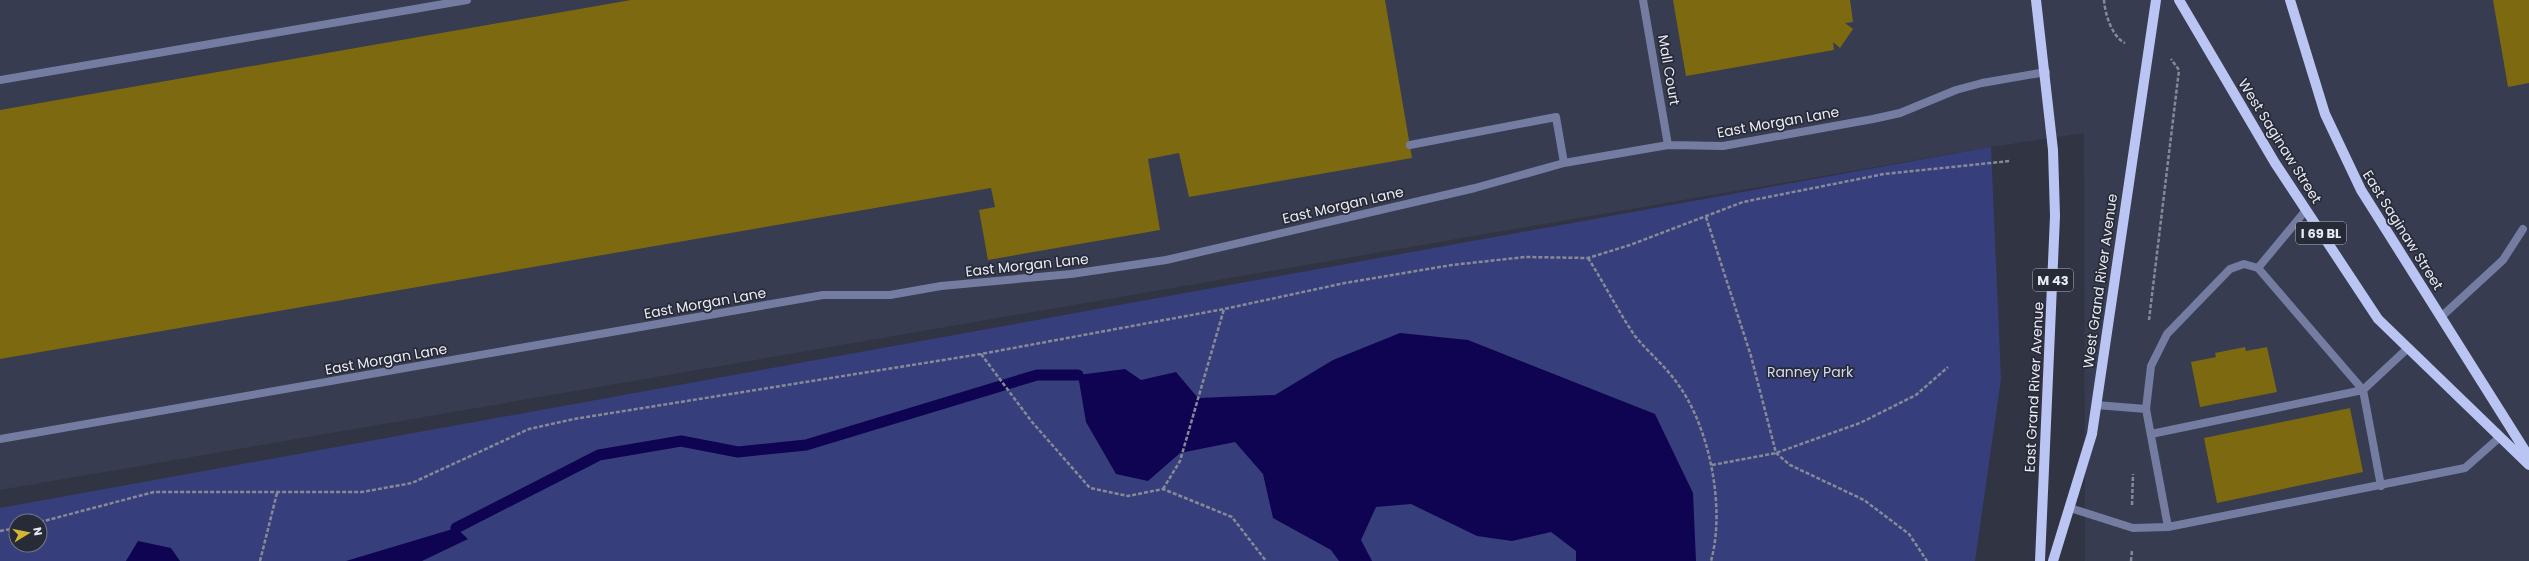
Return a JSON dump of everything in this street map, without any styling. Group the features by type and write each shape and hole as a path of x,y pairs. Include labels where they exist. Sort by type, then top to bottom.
{"main road":[{"name":"East Grand River Avenue","path":"2036,0 2046,72 2053,150 2055,216 2040,561"},
{"name":"West Grand River Avenue","path":"2053,561 2092,434 2156,0"},
{"name":"West Saginaw Street","path":"2179,0 2275,162 2378,319 2529,465"},
{"name":"East Saginaw Street","path":"2290,0 2317,92 2348,166 2387,235 2441,317 2529,457"}],"lane":[{"path":"0,80 467,0"},
{"name":"Mall Court","path":"1643,0 1668,145"},
{"name":"East Morgan Lane","path":"0,440 823,296 885,296 940,286 1071,274 1166,260 1475,188 1564,163 1668,145 1723,146 1873,119 1900,113 1949,93 1982,83 2046,72"},
{"path":"1410,145 1556,117 1564,163"},
{"path":"2258,268 2306,210"},
{"path":"2441,317 2502,260 2523,229"},
{"path":"2168,527 2146,409 2151,366 2167,334 2230,269 2244,264 2258,268 2363,390 2381,486"},
{"path":"2151,434 2363,390 2408,348"},
{"path":"2096,405 2146,409"},
{"path":"2070,508 2134,528 2168,527 2381,486 2465,468 2500,437"}],"path":[{"path":"2104,0 2105,10 2112,29 2122,43 2173,60 2179,70 2148,323"},
{"path":"48,520 154,492 362,492 405,484 529,429 574,419 981,354 1224,309 1346,283 1452,265 1525,257 1588,258 1630,245 1743,202 1884,174 2010,161"},
{"path":"1706,217 1751,356 1776,453 1790,465 1864,500 1909,534 1927,561"},
{"path":"1588,258 1636,336 1675,380 1699,423 1712,465 1717,508 1711,561"},
{"path":"1164,489 1180,462 1224,309"},
{"path":"981,354 1014,398 1090,488 1128,496 1164,489 1232,517 1266,561"},
{"path":"1712,465 1776,453 1860,423 1916,395 1948,367"},
{"path":"2131,561 2134,528 2132,491 2134,468"},
{"path":"260,561 277,493"}],"shaded area":[{"path":"0,0 2529,0 2529,561 2085,561 2084,133 1991,147 0,490"},
{"path":"1400,333 1468,340 1655,414 1693,493 1696,561 1576,561 1576,551 1551,532 1512,541 1477,536 1411,504 1376,507 1361,540 1372,561 1339,561 1331,550 1273,518 1263,474 1235,442 1180,453 1148,481 1116,474 1086,422 1078,375 1125,369 1141,380 1176,372 1198,398 1275,395 1333,360"},
{"path":"456,528 468,539 422,561 346,561"},
{"path":"138,541 171,548 180,561 126,561"}],"green space":[{"name":"Ranney Park","path":"1991,147 2001,379 1975,561 0,561 0,508"}],"building":[{"path":"631,0 1385,0 1412,158 1189,197 1179,153 1148,159 1160,230 988,260 979,210 995,207 991,188 0,359 0,110"},
{"path":"1673,0 1850,0 1853,22 1845,23 1853,29 1840,48 1833,42 1834,50 1686,76"},
{"path":"2493,0 2529,0 2529,83 2508,87"},
{"path":"2245,347 2246,351 2267,347 2277,392 2200,407 2191,362 2216,357 2215,353"},
{"path":"2350,408 2363,472 2217,503 2204,438"}],"waterway":[{"path":"456,528 599,455 681,441 738,452 806,445 1037,375 1078,375"}]}
